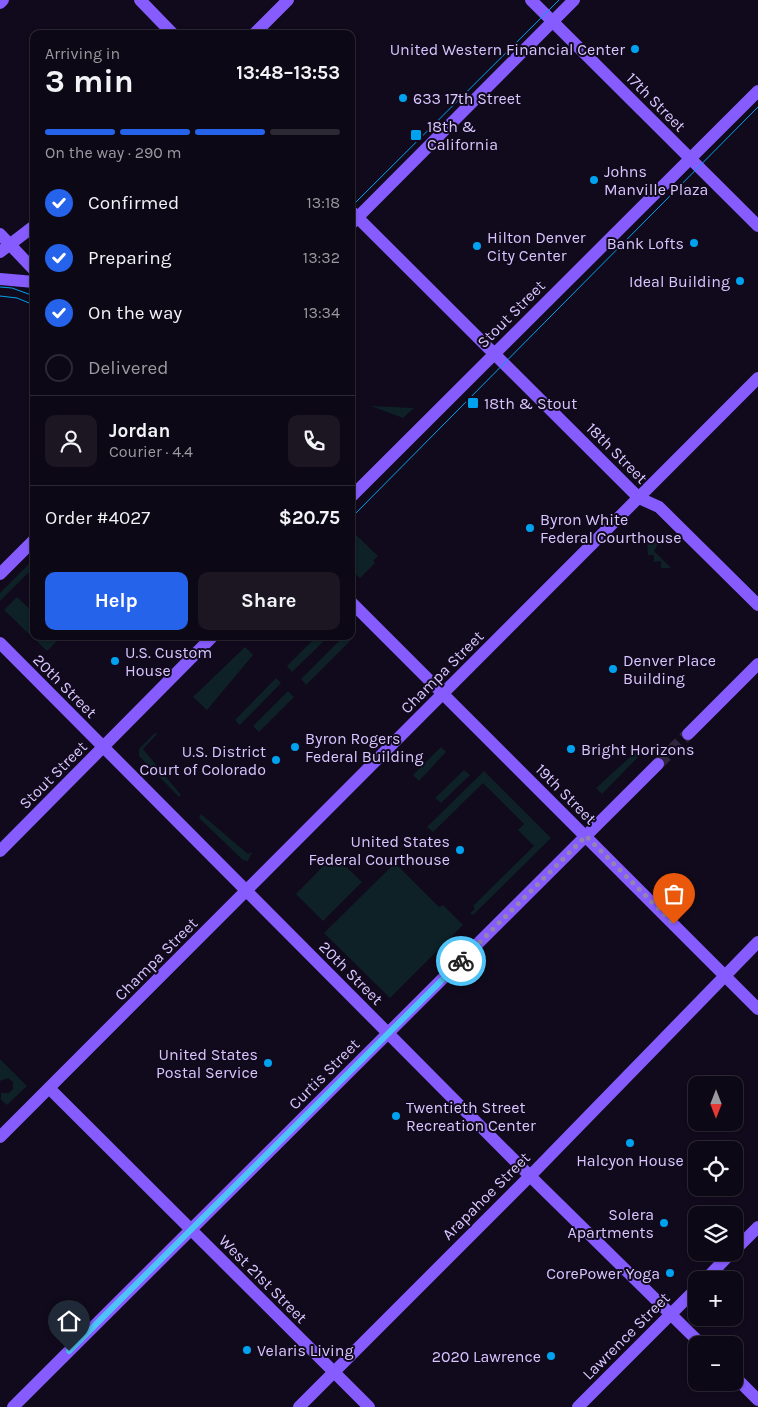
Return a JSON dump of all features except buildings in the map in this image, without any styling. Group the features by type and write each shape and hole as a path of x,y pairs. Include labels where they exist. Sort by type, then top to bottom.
{"main road":[{"path":"0,3 3,0"},
{"path":"140,0 169,30"},
{"path":"258,30 288,0"},
{"name":"17th Street","path":"531,0 758,226"},
{"path":"355,215 574,0"},
{"name":"Stout Street","path":"355,493 758,91"},
{"name":"18th Street","path":"355,219 639,498 659,507 758,605"},
{"path":"5,249 30,229"},
{"path":"0,234 5,249 30,267"},
{"path":"0,279 30,282"},
{"name":"Champa Street","path":"0,1137 758,378"},
{"path":"0,574 30,544"},
{"name":"19th Street","path":"355,606 758,1009"},
{"name":"Stout Street","path":"0,851 209,640"},
{"name":"20th Street","path":"0,643 530,1176 693,1336"},
{"path":"688,734 758,664"},
{"name":"Curtis Street","path":"14,1407 658,764"},
{"name":"Arapahoe Street","path":"298,1407 530,1176 758,942"},
{"name":"West 21st Street","path":"49,1088 369,1407"},
{"path":"743,1242 758,1227"},
{"path":"714,1271 724,1261"},
{"name":"Lawrence Street","path":"578,1407 688,1297"},
{"path":"743,1385 758,1400"}],"green space":[{"path":"371,406 414,408 403,418"},
{"path":"355,534 378,556 373,561 375,563 360,578 355,574"},
{"path":"647,541 655,541 658,544 654,551 671,568 661,568 661,561 654,562 654,555 648,555"},
{"path":"30,563 30,571 0,601 0,593"},
{"path":"17,597 30,609 30,635 4,610"},
{"path":"35,640 58,640 47,651"},
{"path":"313,640 325,640 292,672 287,666"},
{"path":"340,640 351,640 306,685 301,679"},
{"path":"245,647 253,655 207,710 193,697"},
{"path":"276,678 281,683 240,725 235,720"},
{"path":"288,691 294,697 259,732 253,726"},
{"path":"155,733 157,734 143,749 181,795 179,797 139,756 139,749"},
{"path":"441,747 446,752 419,781 413,775"},
{"path":"640,748 644,751 602,794 596,788"},
{"path":"464,770 470,775 441,803 435,798"},
{"path":"484,771 551,838 473,915 470,913 475,909 473,906 534,846 518,830 524,824 483,783 433,832 427,827"},
{"path":"201,814 248,854 252,852 248,861 243,860 199,818"},
{"path":"334,855 362,882 323,921 296,894"},
{"path":"395,863 439,907 443,905 463,925 390,998 324,933"},
{"path":"0,1059 27,1086 7,1105 1,1100 1,1093 9,1093 13,1089 13,1082 8,1078 0,1081"}],"tunnel":[{"path":"658,764 688,734"}],"tram line":[{"path":"355,203 559,0"},
{"path":"355,514 758,107"},
{"path":"0,287 12,288 30,295"},
{"path":"0,296 17,298 30,303"}],"way so far":[{"path":"461,961 586,836 674,924"}],"place":[{"name":"United Western Financial Center","path":"635,49"},
{"name":"633 17th Street","path":"403,98"},
{"name":"18th & California","path":"416,135"},
{"name":"Johns Manville Plaza","path":"594,180"},
{"name":"Bank Lofts","path":"694,243"},
{"name":"Hilton Denver City Center","path":"477,246"},
{"name":"Ideal Building","path":"740,281"},
{"name":"18th & Stout","path":"473,403"},
{"name":"Byron White Federal Courthouse","path":"530,528"},
{"name":"U.S. Custom House","path":"115,661"},
{"name":"Denver Place Building","path":"613,669"},
{"name":"Byron Rogers Federal Building","path":"295,747"},
{"name":"Bright Horizons","path":"571,749"},
{"name":"U.S. District Court of Colorado","path":"276,760"},
{"name":"United States Federal Courthouse","path":"460,850"},
{"name":"United States Postal Service","path":"268,1063"},
{"name":"Twentieth Street Recreation Center","path":"396,1116"},
{"name":"Halcyon House","path":"630,1143"},
{"name":"Solera Apartments","path":"664,1223"},
{"name":"CorePower Yoga","path":"670,1273"},
{"name":"Velaris Living","path":"247,1350"},
{"name":"2020 Lawrence","path":"551,1356"}],"route":[{"path":"69,1351 461,961"}]}
